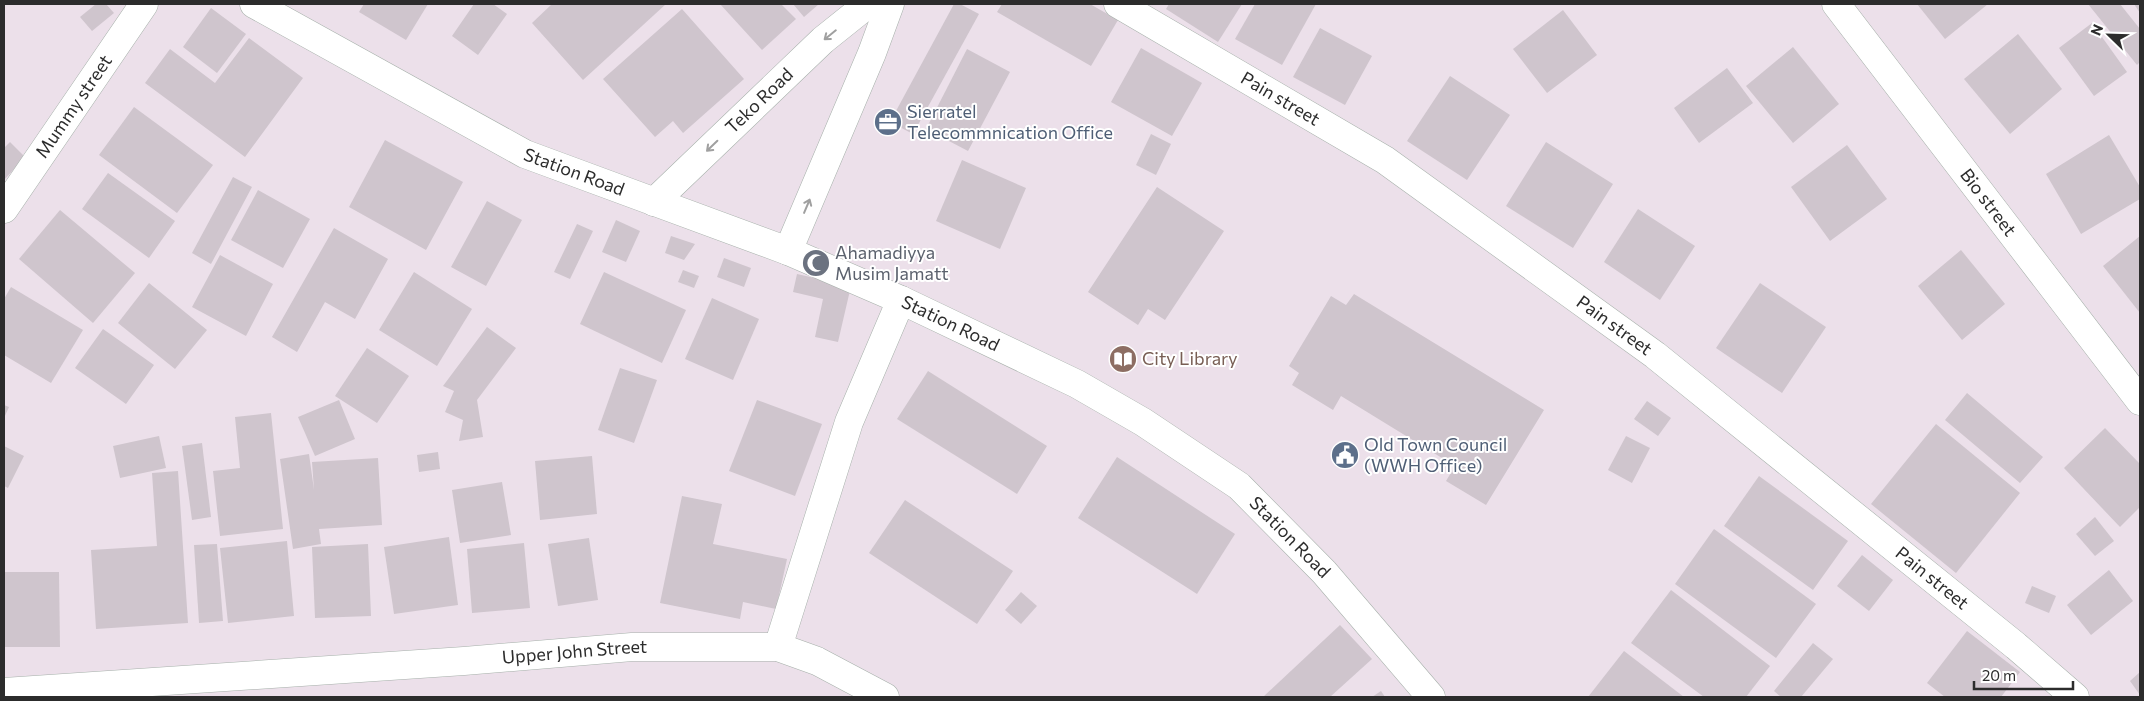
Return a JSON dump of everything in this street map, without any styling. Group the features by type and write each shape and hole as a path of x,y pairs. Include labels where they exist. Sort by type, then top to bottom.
{"street":[{"name":"Mummy street","path":"4,209 144,4"},
{"name":"Station Road","path":"254,4 525,154 788,250 901,300 1077,384 1143,422 1239,486 1324,572 1431,697"},
{"name":"Teko Road","path":"654,202 823,40 868,4"},
{"path":"788,250 872,53 890,4"},
{"name":"Pain street","path":"1118,4 1385,160 1647,350 2016,646 2076,697"},
{"name":"Bio street","path":"1836,4 2140,401"},
{"path":"885,697 817,661 778,647 849,422 901,300"},
{"name":"Upper John Street","path":"4,692 632,648 778,647"}],"building":[{"path":"96,4 106,4 114,13 92,31 80,17"},
{"path":"364,4 428,4 406,40 359,12"},
{"path":"474,4 493,4 507,14 478,55 452,36"},
{"path":"552,4 666,4 583,80 532,23"},
{"path":"720,4 781,4 796,19 762,50"},
{"path":"793,4 819,4 804,17"},
{"path":"954,4 960,4 979,14 913,134 890,122"},
{"path":"1002,4 1090,4 1118,20 1091,66 997,12"},
{"path":"1169,4 1242,4 1218,42 1166,9"},
{"path":"1255,4 1316,4 1282,65 1235,39"},
{"path":"1917,4 1988,4 1945,39"},
{"path":"2088,4 2120,4 2140,29 2140,62 2137,65"},
{"path":"2134,4 2140,4 2140,13"},
{"path":"211,8 246,34 217,73 183,47"},
{"path":"682,9 744,79 683,133 673,121 655,137 603,79"},
{"path":"1563,10 1597,55 1547,93 1513,49"},
{"path":"2092,23 2127,72 2094,96 2059,48"},
{"path":"1320,28 1372,56 1345,105 1293,77"},
{"path":"2018,34 2062,89 2010,134 1964,79"},
{"path":"249,38 303,78 245,157 145,83 170,49 215,83"},
{"path":"1793,47 1839,104 1793,143 1746,86"},
{"path":"1141,48 1202,83 1172,136 1111,102"},
{"path":"967,49 1010,72 968,151 926,129"},
{"path":"1727,68 1753,103 1699,143 1674,108"},
{"path":"1450,76 1510,115 1467,180 1407,141"},
{"path":"134,107 213,165 177,213 99,155"},
{"path":"1151,134 1171,144 1156,175 1136,165"},
{"path":"2109,135 2140,187 2140,199 2081,234 2046,174"},
{"path":"385,140 463,182 426,250 349,207"},
{"path":"10,142 25,157 4,180 4,148"},
{"path":"1546,142 1613,184 1573,248 1506,206"},
{"path":"1847,145 1887,199 1830,241 1791,187"},
{"path":"962,160 1026,188 1000,249 936,221"},
{"path":"108,173 175,221 149,258 82,209"},
{"path":"233,177 252,187 211,264 192,253"},
{"path":"1157,187 1224,231 1165,320 1148,309 1138,325 1088,292"},
{"path":"258,190 310,219 283,268 231,240"},
{"path":"487,201 522,220 486,286 451,267"},
{"path":"1638,209 1695,246 1660,300 1604,262"},
{"path":"60,210 135,273 93,323 19,259"},
{"path":"616,220 640,231 626,262 602,252"},
{"path":"577,224 593,231 570,279 554,272"},
{"path":"334,228 388,259 355,319 325,302 297,352 272,337"},
{"path":"671,236 695,244 684,260 665,253"},
{"path":"2140,236 2140,313 2103,266"},
{"path":"1961,250 2005,304 1962,340 1918,286"},
{"path":"220,255 273,284 246,336 192,307"},
{"path":"724,258 751,268 744,287 717,277"},
{"path":"683,270 699,276 694,288 678,282"},
{"path":"414,272 472,309 437,366 379,330"},
{"path":"604,272 686,310 662,363 580,324"},
{"path":"797,274 851,286 838,342 815,337 823,299 793,292"},
{"path":"149,283 207,330 175,369 118,323"},
{"path":"1760,283 1826,327 1782,393 1716,348"},
{"path":"11,287 83,330 51,383 4,355 4,299"},
{"path":"1354,294 1544,410 1486,505 1446,481 1455,466 1341,396 1333,410 1292,385 1299,373 1289,366 1331,296 1346,305"},
{"path":"712,298 759,319 733,380 685,359"},
{"path":"487,327 516,348 477,400 483,437 459,441 463,420 445,412 454,391 443,386"},
{"path":"103,329 154,365 126,404 75,368"},
{"path":"367,348 409,376 377,423 335,396"},
{"path":"620,368 657,380 634,443 598,430"},
{"path":"928,371 1047,446 1017,494 897,419"},
{"path":"1967,393 2043,457 2020,483 1945,420"},
{"path":"339,400 355,439 315,456 298,417"},
{"path":"757,400 822,424 795,496 729,471"},
{"path":"1647,401 1671,418 1658,436 1634,419"},
{"path":"4,405 9,407 4,418"},
{"path":"271,413 283,529 220,536 213,471 240,468 235,417"},
{"path":"1936,424 2020,493 1956,573 1871,504"},
{"path":"2105,428 2140,464 2140,507 2120,527 2064,468"},
{"path":"159,436 166,468 120,478 113,446"},
{"path":"1626,436 1650,448 1632,483 1608,470"},
{"path":"202,443 211,517 192,520 182,446"},
{"path":"4,446 24,456 8,488 4,486"},
{"path":"438,452 440,469 419,472 417,455"},
{"path":"309,454 314,490 312,462 378,458 382,525 319,529 321,544 293,549 280,459"},
{"path":"592,456 597,514 540,520 535,461"},
{"path":"1117,457 1235,534 1197,594 1078,518"},
{"path":"178,471 188,623 96,629 91,550 157,546 152,473"},
{"path":"1759,476 1848,541 1813,590 1724,526"},
{"path":"502,482 511,535 460,543 452,490"},
{"path":"682,496 722,504 713,544 787,559 776,609 743,602 740,619 660,603"},
{"path":"905,500 1013,571 977,624 869,553"},
{"path":"2095,517 2114,541 2095,556 2076,534"},
{"path":"1714,529 1816,604 1776,658 1675,584"},
{"path":"449,537 458,605 394,614 384,547"},
{"path":"589,538 598,600 558,606 548,544"},
{"path":"287,541 294,616 228,623 220,548"},
{"path":"524,543 530,608 472,613 467,549"},
{"path":"217,544 223,621 199,623 194,545"},
{"path":"368,544 371,616 315,618 312,547"},
{"path":"1862,555 1893,580 1869,611 1837,586"},
{"path":"2109,570 2133,601 2091,635 2067,605"},
{"path":"4,572 59,572 60,647 4,647"},
{"path":"2032,586 2056,596 2049,613 2025,603"},
{"path":"1671,590 1770,666 1746,697 1704,697 1631,643"},
{"path":"1021,592 1037,606 1021,624 1005,610"},
{"path":"1340,625 1372,659 1330,697 1263,697"},
{"path":"1967,631 2020,672 2001,697 1945,697 1927,683"},
{"path":"1813,643 1833,659 1801,697 1781,697 1774,691"},
{"path":"1624,651 1684,697 1588,697"},
{"path":"2140,672 2140,695 2130,681"},
{"path":"1381,691 1385,697 1372,697"}],"place":[{"name":"Sierratel Telecommnication Office","path":"888,122"},
{"name":"Ahamadiyya Musim Jamatt","path":"816,263"},
{"name":"City Library","path":"1123,359"},
{"name":"Old Town Council (WWH Office)","path":"1345,455"}]}
